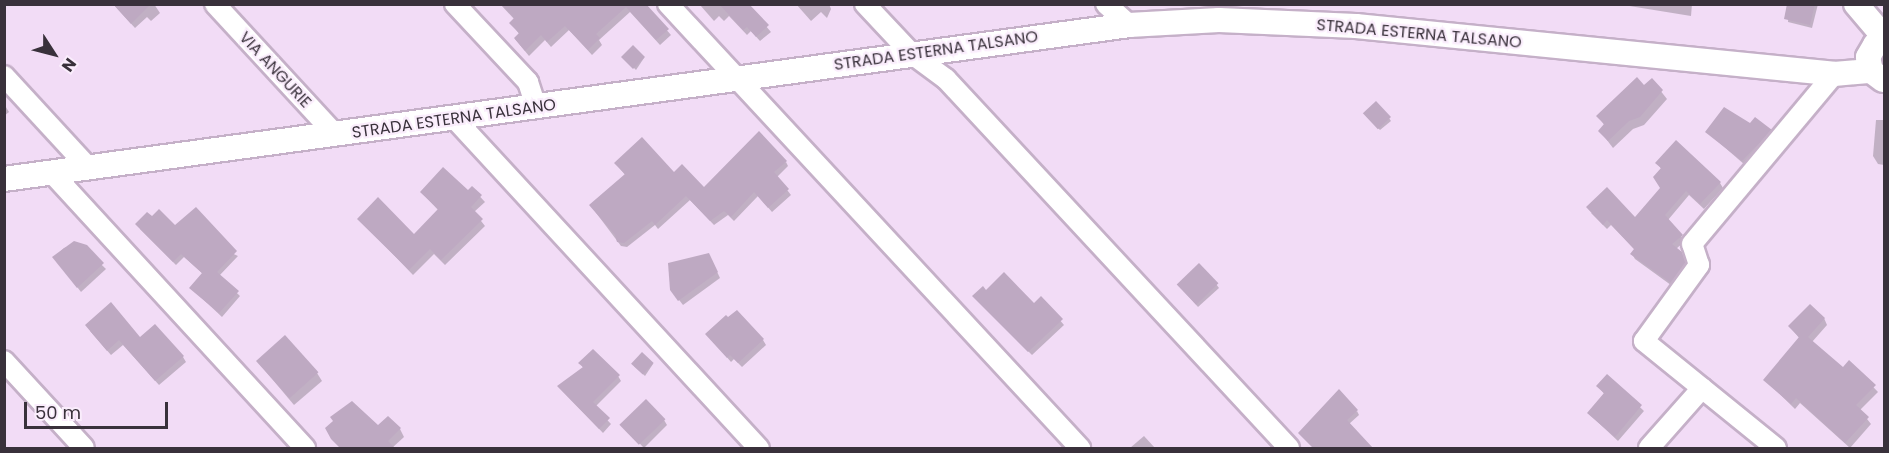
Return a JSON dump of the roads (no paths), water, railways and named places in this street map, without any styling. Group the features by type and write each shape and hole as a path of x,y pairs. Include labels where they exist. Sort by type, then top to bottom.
{"street":[{"name":"VIA ANGURIE","path":"214,4 336,135"},
{"path":"456,4 528,82 536,107"},
{"path":"668,4 1080,448"},
{"path":"865,4 912,54 946,79 1289,448"},
{"path":"1106,4 1129,25"},
{"path":"1856,4 1884,39 1871,51 1878,76"},
{"name":"STRADA ESTERNA TALSANO","path":"4,180 1129,25 1219,20 1356,26 1834,74 1878,76"},
{"path":"1776,448 1644,341 1699,265 1692,244 1834,74"},
{"path":"4,76 89,168"},
{"path":"455,119 759,448"},
{"path":"52,173 305,448"},
{"path":"4,361 84,448"},
{"path":"1649,448 1702,388"}]}
